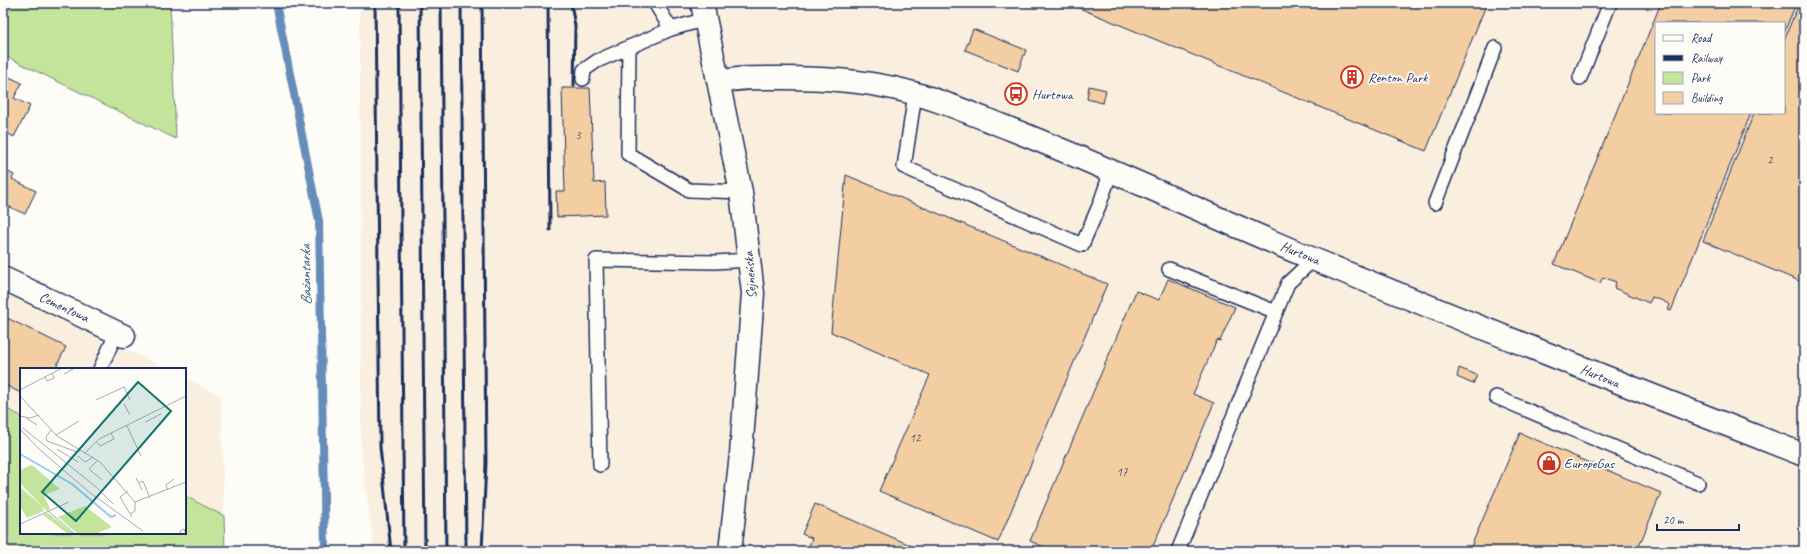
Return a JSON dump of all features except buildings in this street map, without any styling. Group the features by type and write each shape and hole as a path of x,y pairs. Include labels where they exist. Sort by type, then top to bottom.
{"street":[{"name":"Sejneńska","path":"704,11 720,82 741,192 753,293 741,454 730,551"},
{"name":"Hurtowa","path":"720,82 735,78 822,78 859,82 894,88 960,108 1111,171 1212,217 1314,259 1682,408 1804,455"},
{"name":"Cementowa","path":"3,278 121,334"}],"lane":[{"path":"655,3 671,29"},
{"path":"1580,78 1610,3"},
{"path":"583,79 584,70 596,61 671,29 704,11"},
{"path":"629,47 628,154 689,190 741,192"},
{"path":"1435,203 1495,48"},
{"path":"915,94 904,167 1082,245 1099,206 1111,171"},
{"path":"1178,551 1288,283 1314,259"},
{"path":"600,465 596,260 715,262 749,260"},
{"path":"1169,269 1276,312"},
{"path":"101,368 121,334"},
{"path":"1496,397 1698,483"}],"shaded area":[{"path":"360,3 1804,3 1804,551 374,551 361,450"},
{"path":"3,289 164,368 20,368 20,416 3,407"},
{"path":"186,378 221,396 224,516 186,497"}],"green space":[{"path":"3,3 170,3 176,139 3,55"},
{"path":"3,407 20,416 20,534 186,534 186,497 224,516 225,551 3,551"}],"waterway":[{"name":"Bażantarka","path":"276,3 319,221 325,551"}],"railway":[{"path":"375,3 380,447 391,551"},
{"path":"399,3 404,551"},
{"path":"420,3 425,551"},
{"path":"441,3 446,551"},
{"path":"461,3 466,551"},
{"path":"482,3 486,463 482,551"},
{"path":"548,3 550,230"},
{"path":"571,3 575,26 574,86"}],"place":[{"name":"Renton Park","path":"1352,77"},
{"name":"Hurtowa","path":"1016,94"},
{"name":"EuropeGas","path":"1549,463"}]}
